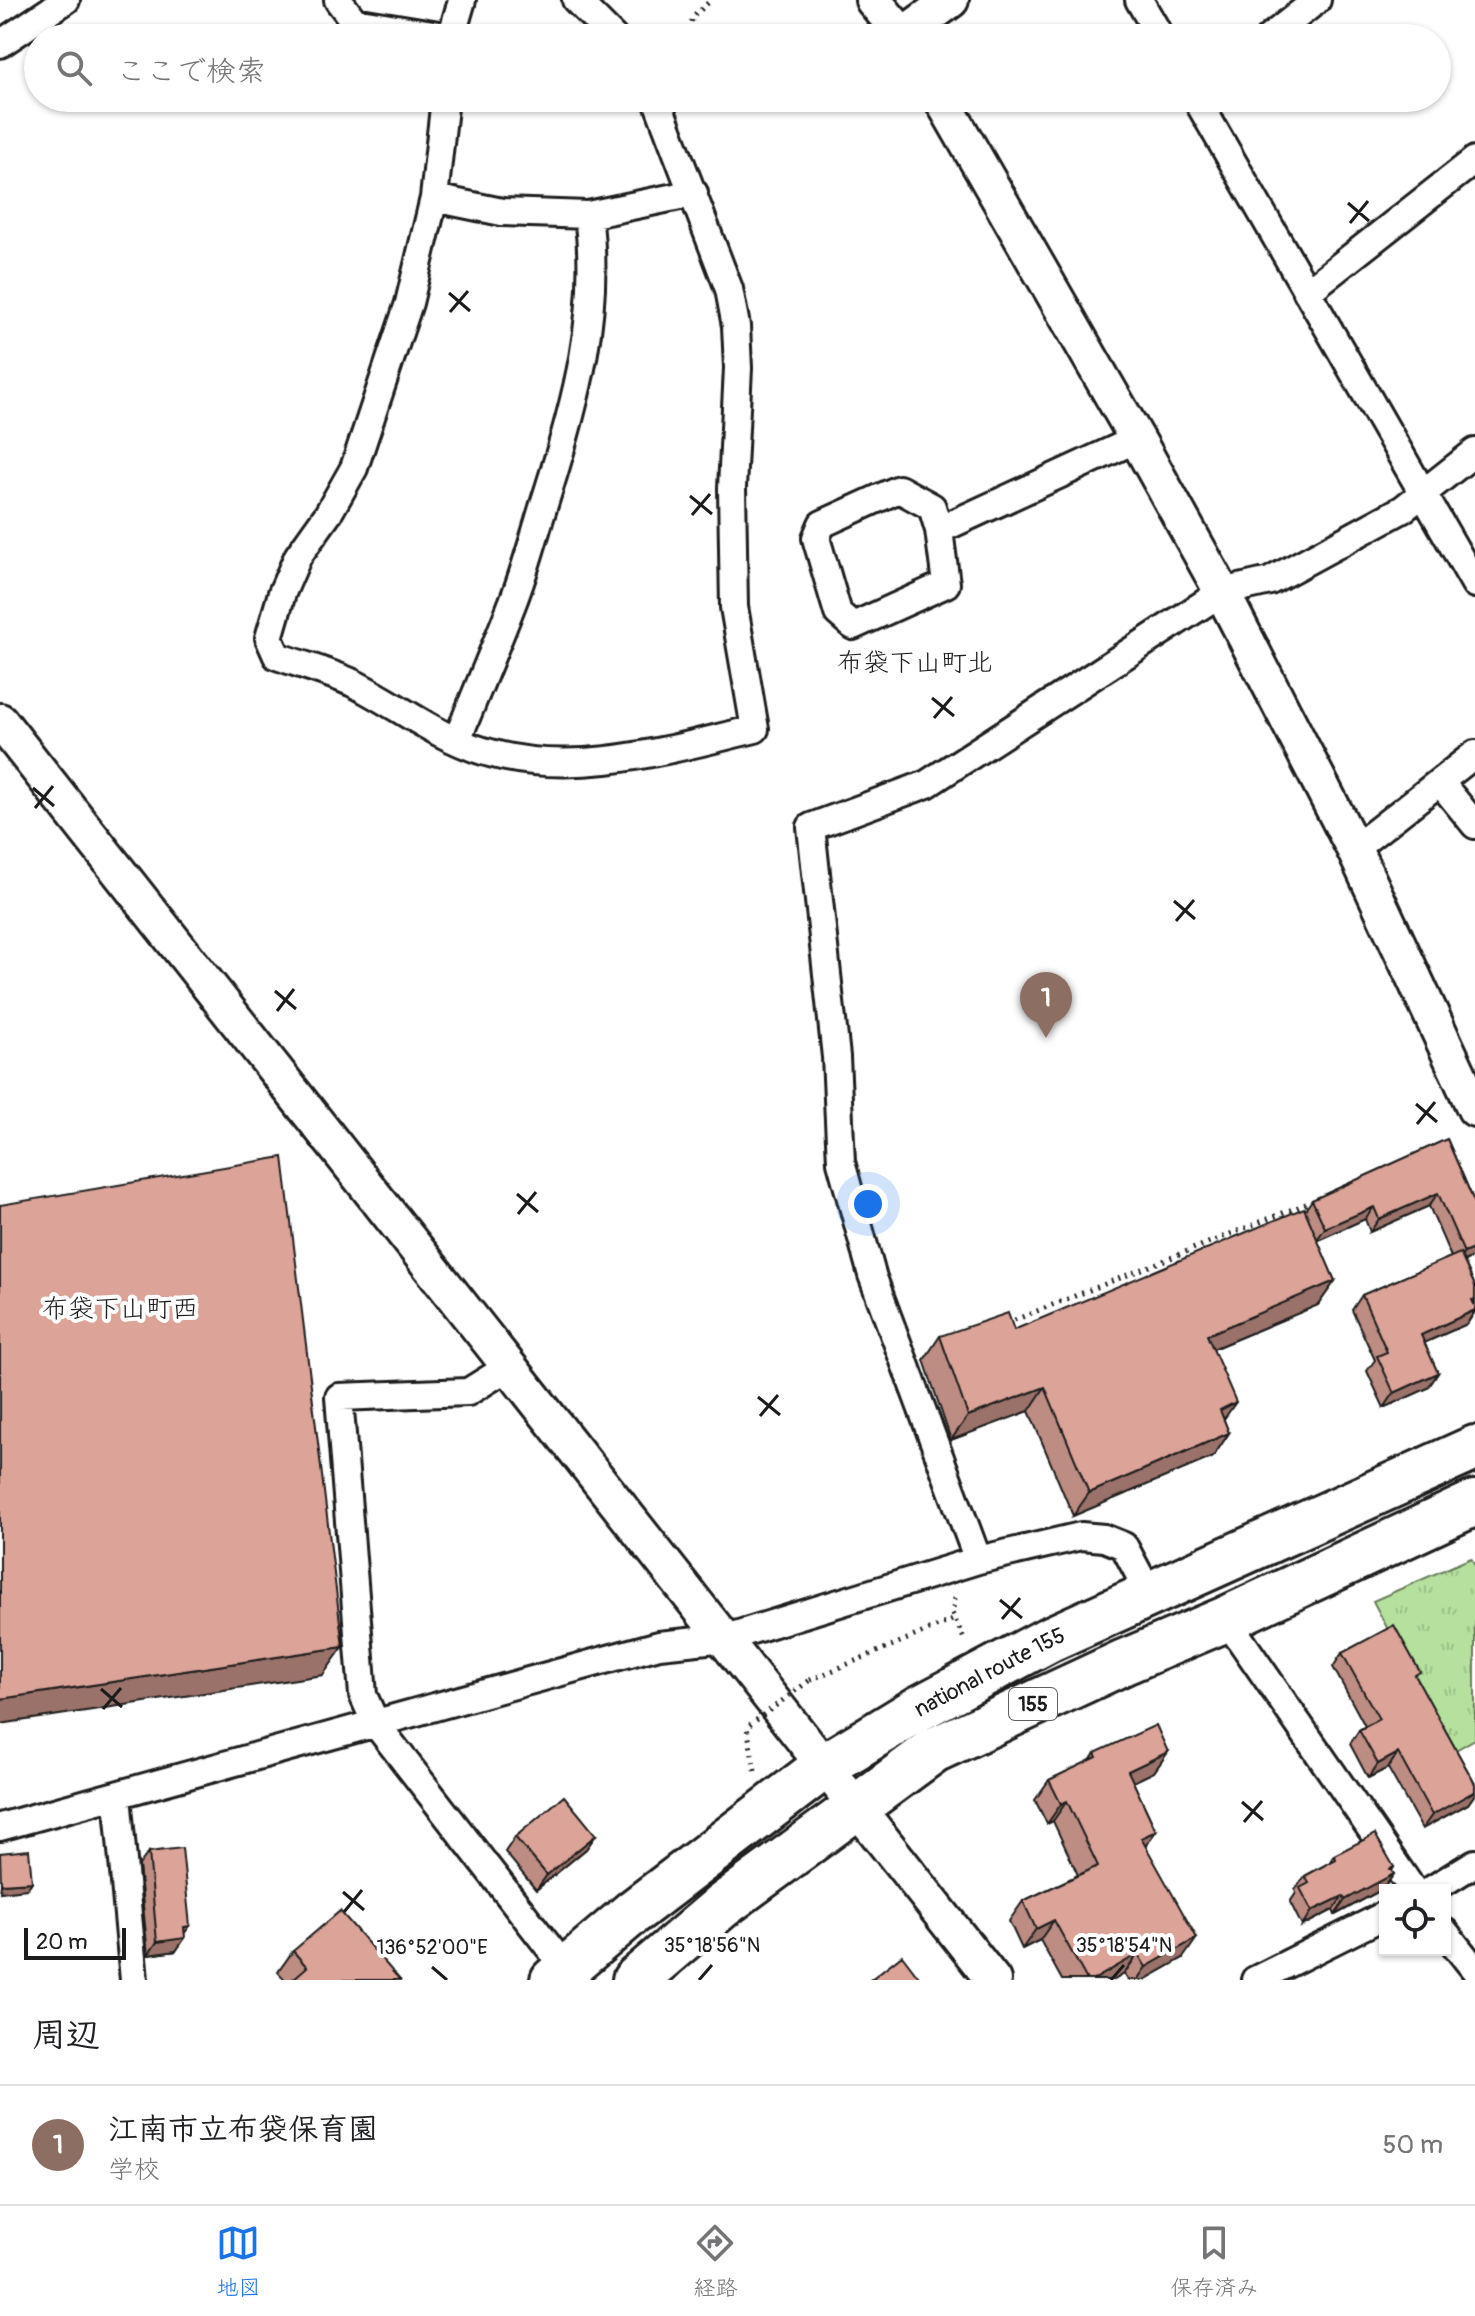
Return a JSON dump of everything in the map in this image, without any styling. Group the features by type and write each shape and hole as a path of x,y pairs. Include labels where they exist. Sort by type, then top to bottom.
{"highway":[{"name":"national route 155","path":"560,1974 632,1913 826,1765 918,1709 1048,1640 1475,1448"},
{"name":"national route 155","path":"635,1980 722,1906 934,1750 1475,1503"}],"street":[{"path":"29,24 66,0"},
{"path":"338,0 354,21 371,24"},
{"path":"455,24 462,0"},
{"path":"576,0 600,24"},
{"path":"873,0 894,24"},
{"path":"920,24 951,0"},
{"path":"1139,0 1153,24"},
{"path":"1287,24 1317,0"},
{"path":"1,42 24,27"},
{"path":"443,112 434,198 409,303 354,468 328,514 298,556 282,593 269,638 277,656 352,683 426,727 483,751 531,760 583,763 651,754 755,729 734,607 732,488 738,368 736,326 729,289 662,112"},
{"path":"949,112 1222,592 1354,849 1475,1109"},
{"path":"1204,112 1475,584"},
{"path":"1307,292 1475,160"},
{"path":"434,198 502,212 588,215 694,193"},
{"path":"457,740 514,597 581,377 592,289 592,242 588,215"},
{"path":"939,530 1137,439"},
{"path":"970,1563 872,1275 841,1162 836,1057 811,827 927,784 1222,592 1270,581 1403,509 1475,452"},
{"path":"899,489 932,507 939,530 946,584 853,626 838,613 816,538 822,524 899,489"},
{"path":"0,721 993,1980"},
{"path":"1354,849 1475,754"},
{"path":"1440,782 1475,825"},
{"path":"510,1366 468,1392 339,1397 363,1695 376,1724 560,1974"},
{"path":"0,1827 659,1645 726,1638 970,1563 1081,1536 1104,1538 1124,1546 1149,1593"},
{"path":"1226,1619 1409,1884"},
{"path":"117,1796 134,1980"},
{"path":"1441,1884 1475,1863"},
{"path":"1255,1980 1379,1918"},
{"path":"1451,1940 1475,1970"}],"path":[{"path":"691,24 692,18 711,0"},
{"path":"993,1328 1315,1200"},
{"path":"965,1642 952,1613 970,1563"},
{"path":"755,1771 747,1727 810,1680 955,1619"}],"green space":[{"path":"1471,1558 1475,1565 1475,1739 1452,1752 1373,1601"}],"building":[{"path":"1447,1139 1475,1204 1475,1248 1464,1253 1438,1193 1379,1219 1374,1207 1325,1228 1312,1200"},
{"path":"283,1157 343,1647 0,1699 0,1205"},
{"path":"1304,1208 1335,1281 1207,1335 1236,1402 1220,1410 1229,1433 1089,1493 1045,1387 968,1416 940,1336 1008,1313 1014,1330"},
{"path":"1460,1253 1475,1286 1475,1299 1472,1300 1475,1310 1421,1335 1438,1373 1394,1393 1377,1356 1387,1352 1362,1295"},
{"path":"1394,1625 1420,1672 1415,1675 1475,1784 1475,1791 1432,1815 1398,1753 1378,1764 1359,1730 1379,1719 1342,1653"},
{"path":"1156,1725 1168,1752 1128,1771 1156,1831 1141,1838 1197,1938 1146,1967 1138,1954 1093,1980 1087,1980 1054,1920 1036,1929 1023,1901 1098,1866 1067,1801 1061,1804 1049,1780 1097,1757 1095,1753"},
{"path":"564,1796 596,1835 547,1875 515,1837"},
{"path":"1375,1834 1394,1867 1390,1869 1394,1874 1345,1900 1343,1896 1312,1911 1300,1888 1309,1883 1305,1876 1336,1859 1334,1855"},
{"path":"182,1848 190,1926 184,1927 185,1938 157,1942 149,1852"},
{"path":"29,1850 32,1882 1,1884 0,1853"},
{"path":"340,1911 400,1980 292,1980 307,1967 293,1951"},
{"path":"902,1955 921,1980 870,1980"}],"place":[{"name":"江南市立布袋保育園","path":"1046,1038"}],"district":[{"name":"布袋下山町北","path":"915,662"},
{"name":"布袋下山町西","path":"120,1308"}]}
